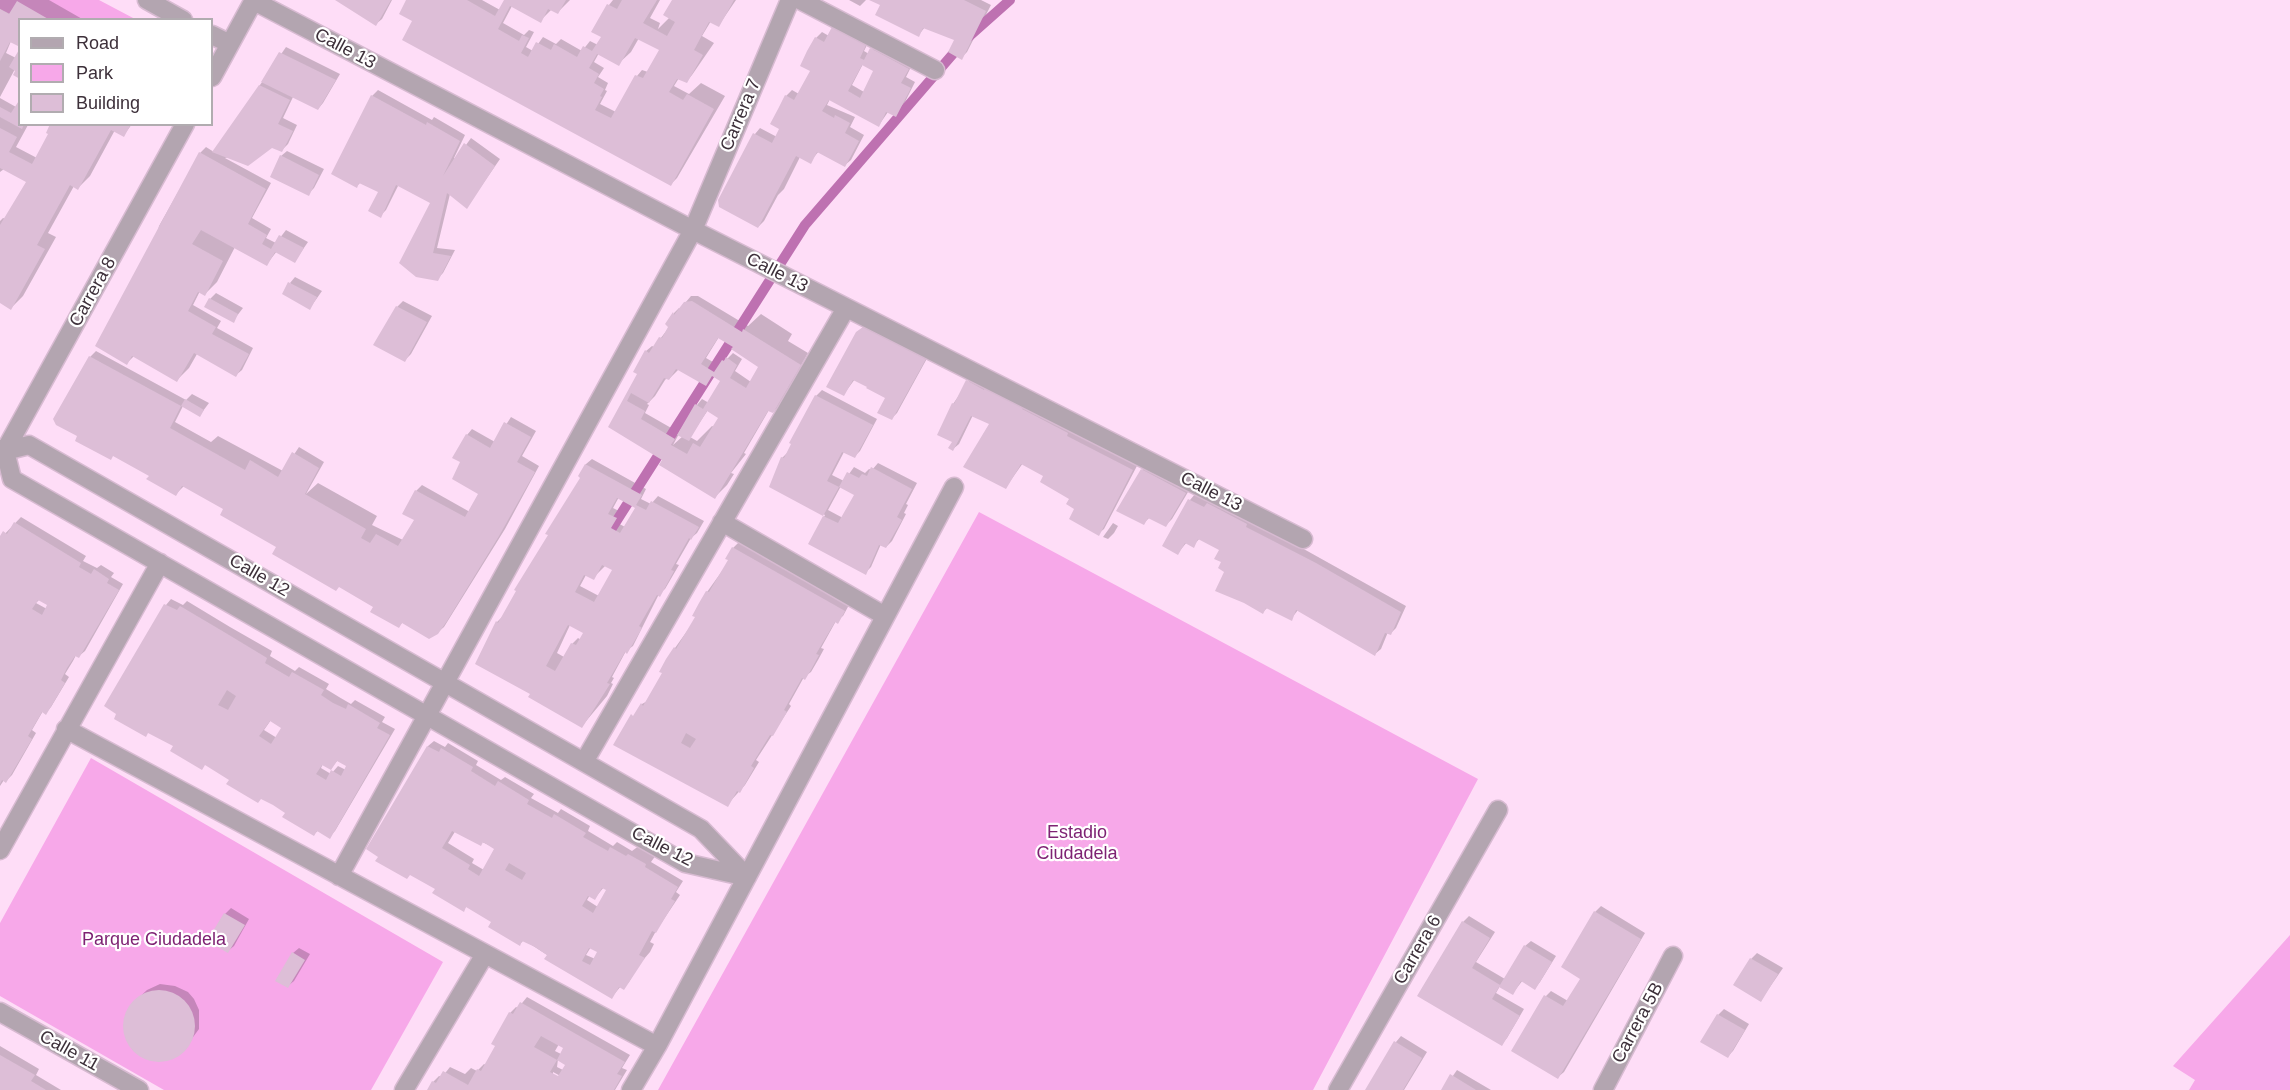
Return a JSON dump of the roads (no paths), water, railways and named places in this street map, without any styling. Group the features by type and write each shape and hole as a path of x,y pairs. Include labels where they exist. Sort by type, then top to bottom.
{"street":[{"path":"147,0 179,18"},
{"name":"Carrera 7","path":"339,876 693,230 790,0"},
{"path":"800,0 935,70"},
{"path":"213,75 254,1"},
{"name":"Calle 13","path":"254,1 693,230 1303,539"},
{"path":"213,36 230,44"},
{"name":"Carrera 8","path":"2,453 184,126"},
{"path":"584,762 846,308"},
{"name":"Calle 12","path":"29,445 701,829 747,877 685,863 12,479 2,453 29,445"},
{"path":"632,1090 954,487"},
{"path":"722,522 885,616"},
{"path":"0,850 160,564"},
{"path":"66,729 657,1046"},
{"name":"Carrera 6","path":"1338,1090 1498,810"},
{"path":"404,1090 485,954"},
{"name":"Carrera 5B","path":"1603,1090 1673,956"},
{"name":"Calle 11","path":"0,1012 139,1090"}],"waterway":[{"path":"605,539 805,225 965,40 1010,0"}],"park label":[{"name":"Estadio Ciudadela","path":"1077,843"},
{"name":"Parque Ciudadela","path":"154,940"}]}
